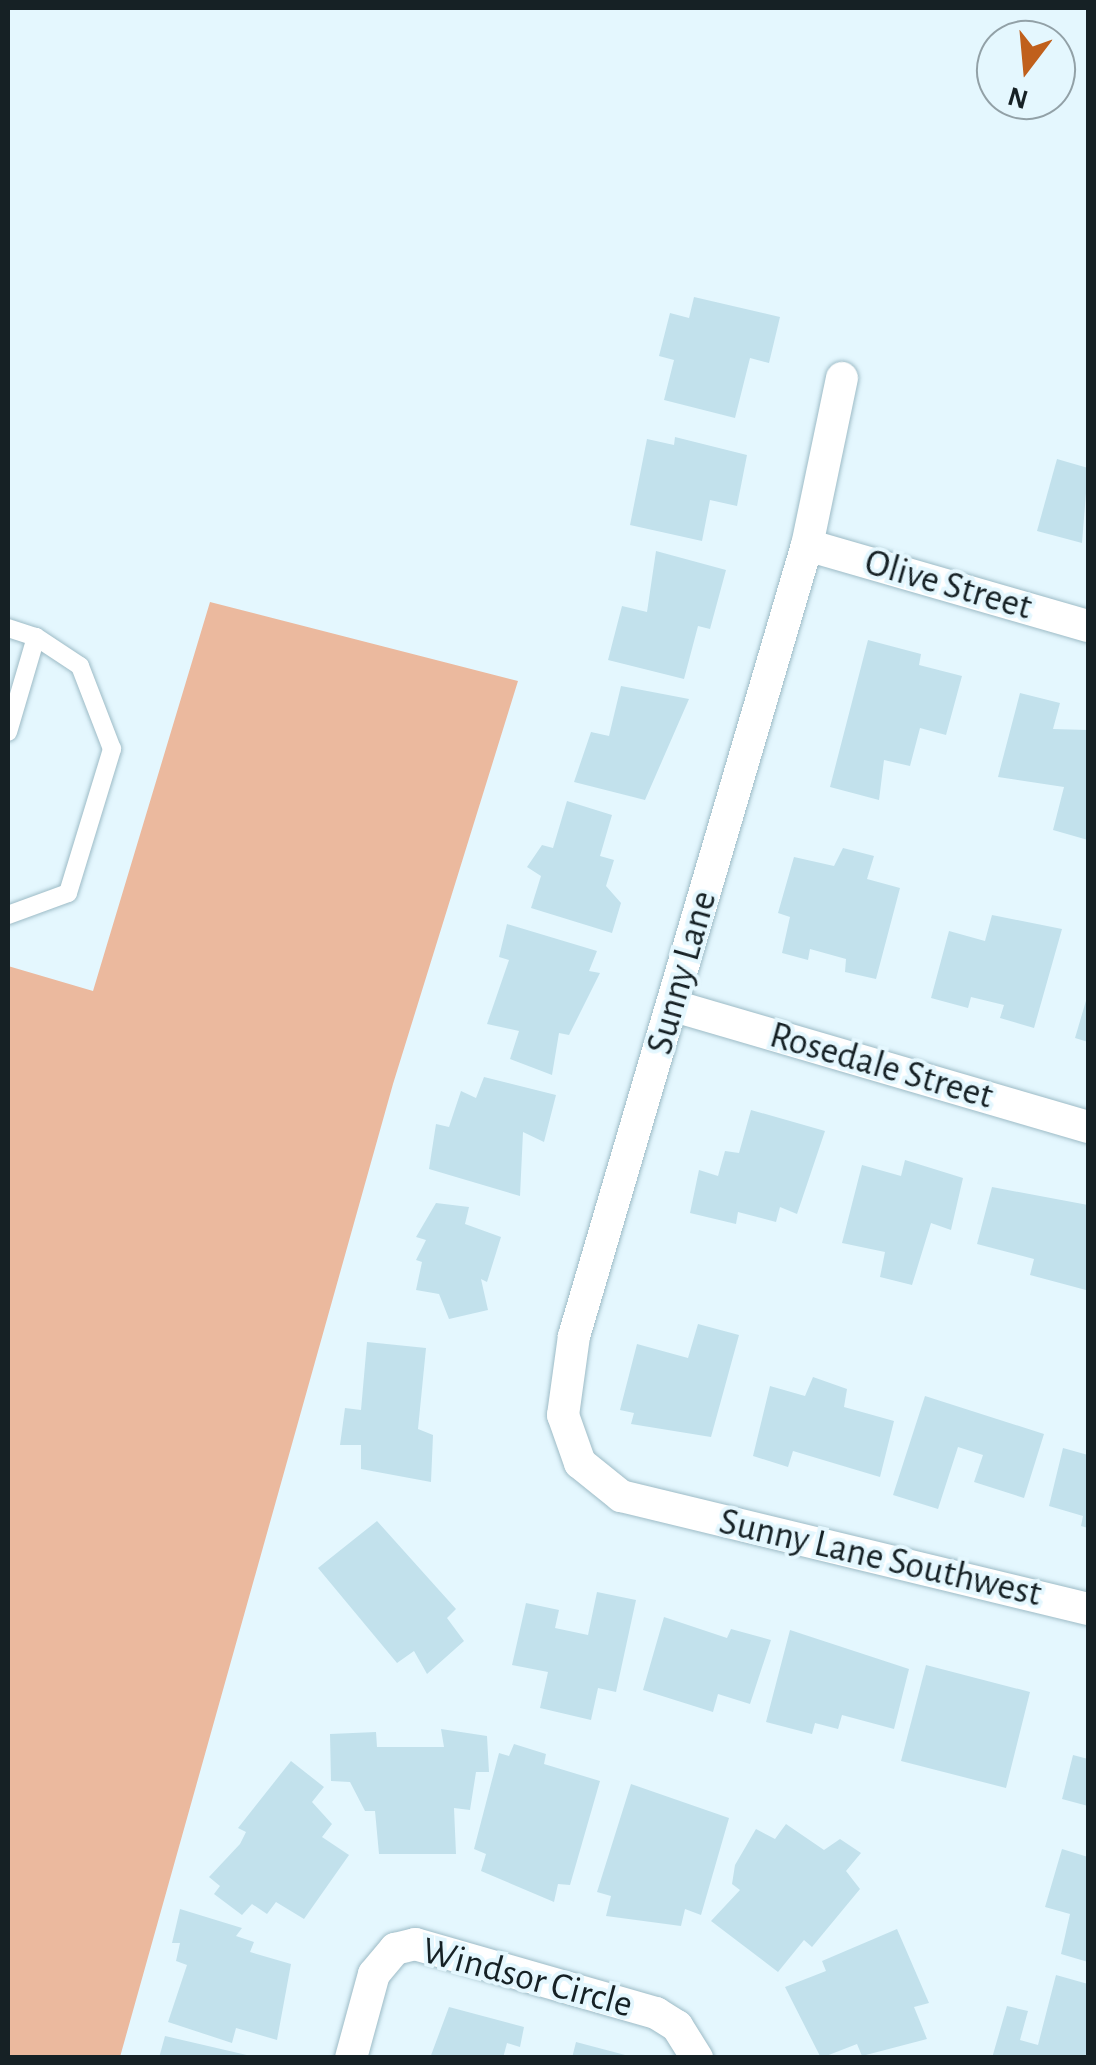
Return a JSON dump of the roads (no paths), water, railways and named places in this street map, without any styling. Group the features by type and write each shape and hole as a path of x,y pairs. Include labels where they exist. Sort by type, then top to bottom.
{"street":[{"name":"Sunny Lane","path":"672,1509 595,1480 580,1463 563,1415 574,1336 807,545 842,378"},
{"name":"Olive Street","path":"807,545 1088,626"},
{"name":"Rosedale Street","path":"674,1006 1088,1127"},
{"name":"Sunny Lane Southwest","path":"672,1509 1088,1609"},
{"name":"Windsor Circle","path":"351,2058 374,1974 395,1949 415,1944 656,2014 677,2026 697,2058"}],"lane":[{"path":"8,628 36,637 80,666 112,748 68,893 8,915"},
{"path":"8,732 36,637"}]}
